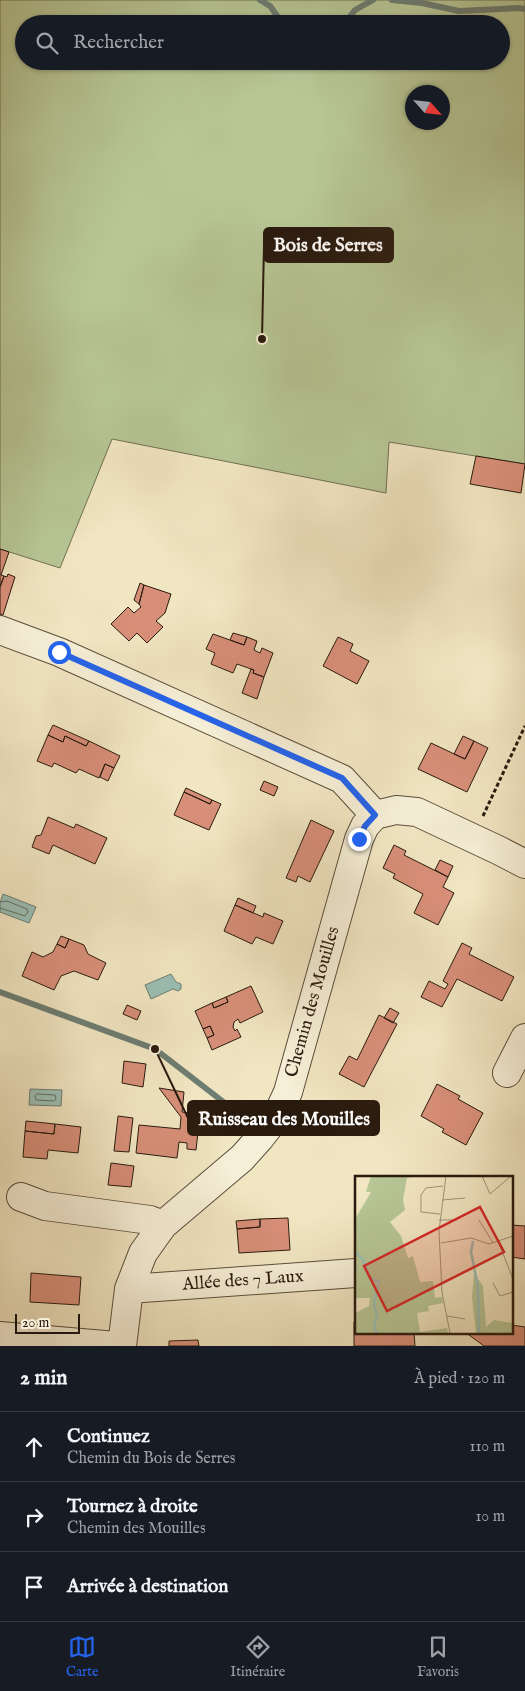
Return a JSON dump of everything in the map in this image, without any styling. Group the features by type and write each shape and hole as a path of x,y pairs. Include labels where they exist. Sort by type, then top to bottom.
{"street":[{"path":"0,630 59,652 342,778 375,815 396,810 417,812 525,864"},
{"name":"Chemin des Mouilles","path":"122,1346 129,1289 143,1253 164,1225 242,1158 277,1116 288,1092 359,839 365,826 375,815"},
{"path":"507,1072 525,1038"},
{"path":"21,1197 45,1206 150,1220 164,1225"},
{"name":"Allée des 7 Laux","path":"129,1289 355,1273"},
{"path":"0,1336 116,1346"}],"path":[{"path":"473,838 525,726"}],"green space":[{"path":"0,0 525,0 525,464 389,442 386,493 112,439 60,568 0,549"}],"water":[{"path":"3,894 36,907 29,923 0,912"},
{"path":"171,974 176,982 181,984 181,989 178,991 173,989 151,999 145,985"},
{"path":"30,1089 62,1090 61,1106 29,1105"}],"building":[{"path":"476,456 525,464 521,493 470,484"},
{"path":"0,549 9,552 1,575 4,576 0,587"},
{"path":"8,574 15,577 3,615 0,614 0,587 4,576 7,577"},
{"path":"140,583 144,585 139,604 134,600"},
{"path":"144,585 171,594 165,613 156,621 163,627 147,643 137,633 129,641 111,624 128,607 134,613 141,607 139,604"},
{"path":"233,633 247,637 244,645 230,640"},
{"path":"213,634 244,645 247,637 257,641 254,650 260,653 262,648 273,653 264,677 253,673 254,670 237,664 233,673 211,664 215,653 206,649"},
{"path":"338,637 353,644 350,651 369,661 357,684 323,666"},
{"path":"251,669 254,670 253,673 264,677 257,699 242,693"},
{"path":"53,725 89,741 86,746 65,736 63,742 48,735"},
{"path":"48,735 63,742 65,736 86,746 89,741 120,756 114,768 105,764 99,778 79,769 76,773 54,763 52,767 37,761"},
{"path":"463,736 474,741 465,759 454,754"},
{"path":"474,741 488,748 467,792 418,769 431,743 465,759"},
{"path":"105,764 114,768 108,781 100,777"},
{"path":"264,781 278,787 274,796 260,790"},
{"path":"186,788 212,800 210,804 184,792"},
{"path":"184,792 210,804 212,800 221,804 209,830 174,815"},
{"path":"48,817 74,828 76,824 107,838 95,864 53,845 49,854 32,847 36,836 41,835"},
{"path":"311,820 334,831 310,882 298,876 296,882 286,878"},
{"path":"394,845 406,851 404,855 448,877 443,887 454,893 438,925 414,913 423,894 393,878 395,874 383,868"},
{"path":"440,860 453,866 448,877 435,870"},
{"path":"238,898 256,906 253,913 235,905"},
{"path":"235,905 263,917 264,913 283,921 273,944 256,937 252,944 224,931"},
{"path":"61,936 69,939 65,948 57,944"},
{"path":"69,939 84,945 88,954 106,963 98,980 74,971 61,976 54,990 22,976 32,952 43,957 53,952 57,944 65,948"},
{"path":"462,943 472,948 469,954 514,977 502,1001 457,979 442,1007 421,997 429,981 445,989 448,984 443,981"},
{"path":"251,986 263,1012 240,1023 238,1019 234,1022 233,1027 235,1031 237,1029 241,1037 212,1050 207,1038 214,1035 210,1026 203,1029 195,1011 212,1003 214,1008 228,1002 226,997"},
{"path":"226,997 228,1002 214,1008 212,1003"},
{"path":"127,1005 141,1011 137,1020 123,1014"},
{"path":"390,1008 399,1013 393,1023 384,1018"},
{"path":"379,1015 397,1024 364,1087 339,1074 349,1056 357,1060"},
{"path":"210,1026 214,1035 207,1038 203,1029"},
{"path":"124,1061 146,1064 143,1087 122,1083"},
{"path":"437,1084 460,1096 458,1099 483,1113 466,1145 442,1132 444,1129 421,1116"},
{"path":"159,1088 184,1092 182,1112 200,1114 196,1150 187,1149 187,1143 179,1142 177,1158 136,1153 139,1125 180,1129 181,1117"},
{"path":"118,1116 133,1118 129,1152 114,1151"},
{"path":"26,1121 55,1124 54,1134 25,1131"},
{"path":"55,1124 81,1127 78,1153 48,1150 47,1159 23,1157 25,1131 54,1134"},
{"path":"111,1163 134,1166 131,1187 108,1185"},
{"path":"288,1218 290,1250 239,1253 237,1229 260,1227 260,1219"},
{"path":"260,1219 260,1227 237,1229 236,1221"},
{"path":"512,1225 525,1226 525,1259 512,1257"},
{"path":"31,1273 81,1277 79,1305 30,1302"},
{"path":"354,1322 355,1334 414,1334 415,1346 354,1346"},
{"path":"512,1325 525,1327 525,1346 484,1346 468,1334 512,1334"},
{"path":"198,1340 199,1346 169,1346 169,1341"}],"waterway":[{"path":"260,0 270,6 276,15"},
{"path":"351,15 355,10 373,0"},
{"path":"392,0 422,3 459,11 525,9"},
{"path":"0,992 155,1049 248,1121"}],"place":[{"name":"Bois de Serres","path":"262,339"},
{"name":"Ruisseau des Mouilles","path":"155,1049"}],"route":[{"path":"59,652 342,778 375,815 365,826 359,839"}]}
